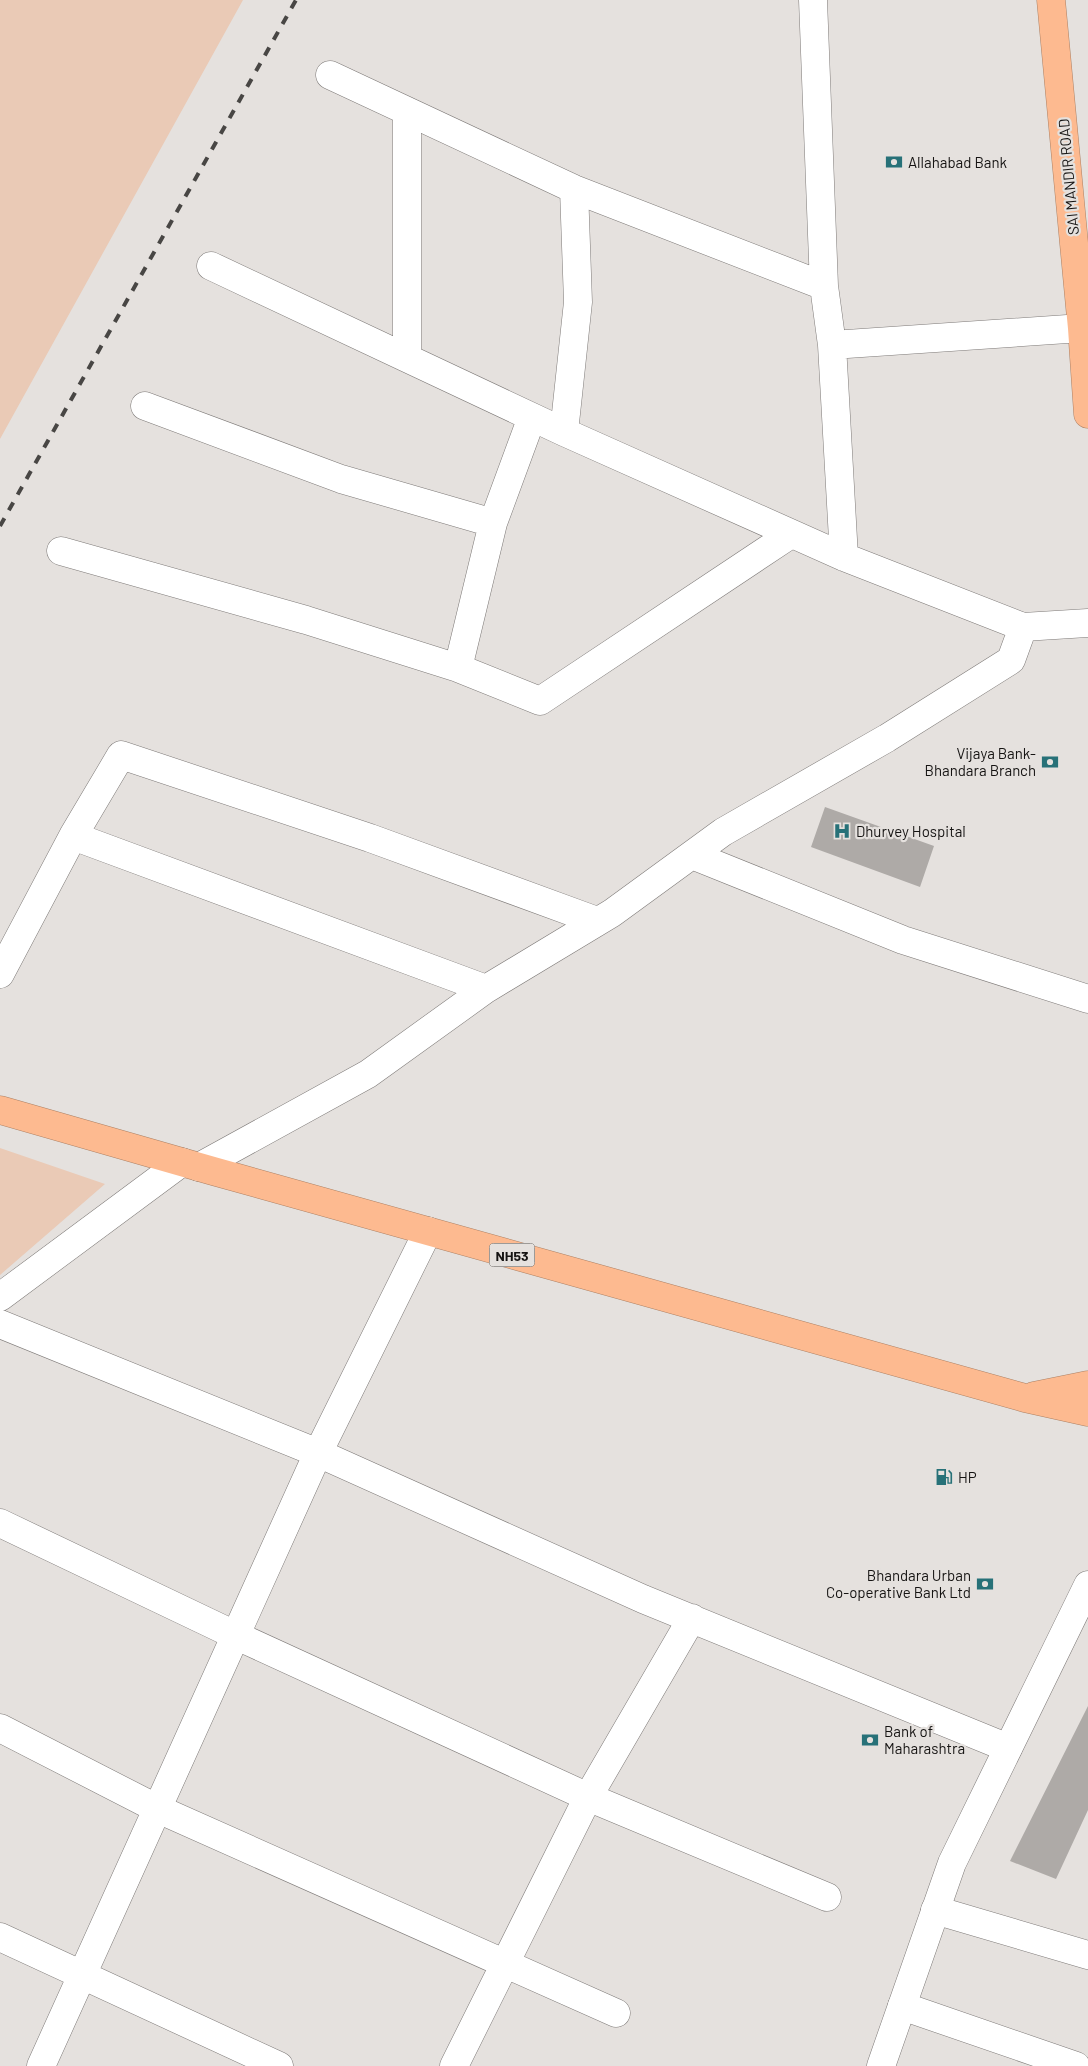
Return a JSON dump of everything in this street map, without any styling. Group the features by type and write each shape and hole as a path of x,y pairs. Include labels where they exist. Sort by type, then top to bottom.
{"highway":[{"name":"SAI MANDIR ROAD","path":"1051,0 1082,328 1088,414"},
{"name":"NH53","path":"0,1110 428,1232 1025,1398 1088,1412"},
{"path":"1025,1398 1088,1385"}],"street":[{"path":"813,0 824,286 832,345 844,557"},
{"path":"330,75 574,189 824,286"},
{"path":"407,358 408,111"},
{"path":"564,432 578,302 574,189"},
{"path":"211,266 564,432 844,557 1024,627 1088,623"},
{"path":"832,345 1082,328"},
{"path":"145,406 341,479 493,523"},
{"path":"458,668 493,523 532,417"},
{"path":"61,551 306,620 458,668 540,701 791,534"},
{"path":"0,1297 190,1164 368,1074 486,989 598,921 723,832 887,738 1012,660 1024,627"},
{"path":"0,974 73,836 122,755 370,838 598,921"},
{"path":"73,836 486,989"},
{"path":"692,855 902,940 1088,999"},
{"path":"41,2066 237,1636 318,1453 428,1232"},
{"path":"0,1324 318,1453 643,1599 1008,1748"},
{"path":"0,1523 237,1636 588,1797 827,1897"},
{"path":"881,2066 952,1862 1088,1585"},
{"path":"454,2066 588,1797 692,1618"},
{"path":"0,1728 158,1810 616,2013"},
{"path":"936,1910 1088,1955"},
{"path":"0,1937 279,2066"},
{"path":"902,2006 1037,2060 1076,2066"}],"shaded area":[{"path":"0,0 243,0 0,439"},
{"path":"0,1148 105,1184 0,1275"}],"building":[{"path":"825,807 934,846 920,887 811,847"},
{"path":"1088,1706 1088,1810 1056,1879 1010,1861"}],"railway":[{"path":"0,526 296,0"}],"place":[{"name":"Allahabad Bank","path":"894,162"},
{"name":"Vijaya Bank- Bhandara Branch","path":"1050,762"},
{"name":"Dhurvey Hospital","path":"842,831"},
{"name":"HP","path":"944,1477"},
{"name":"Bhandara Urban Co-operative Bank Ltd","path":"985,1584"},
{"name":"Bank of Maharashtra","path":"870,1740"}]}
